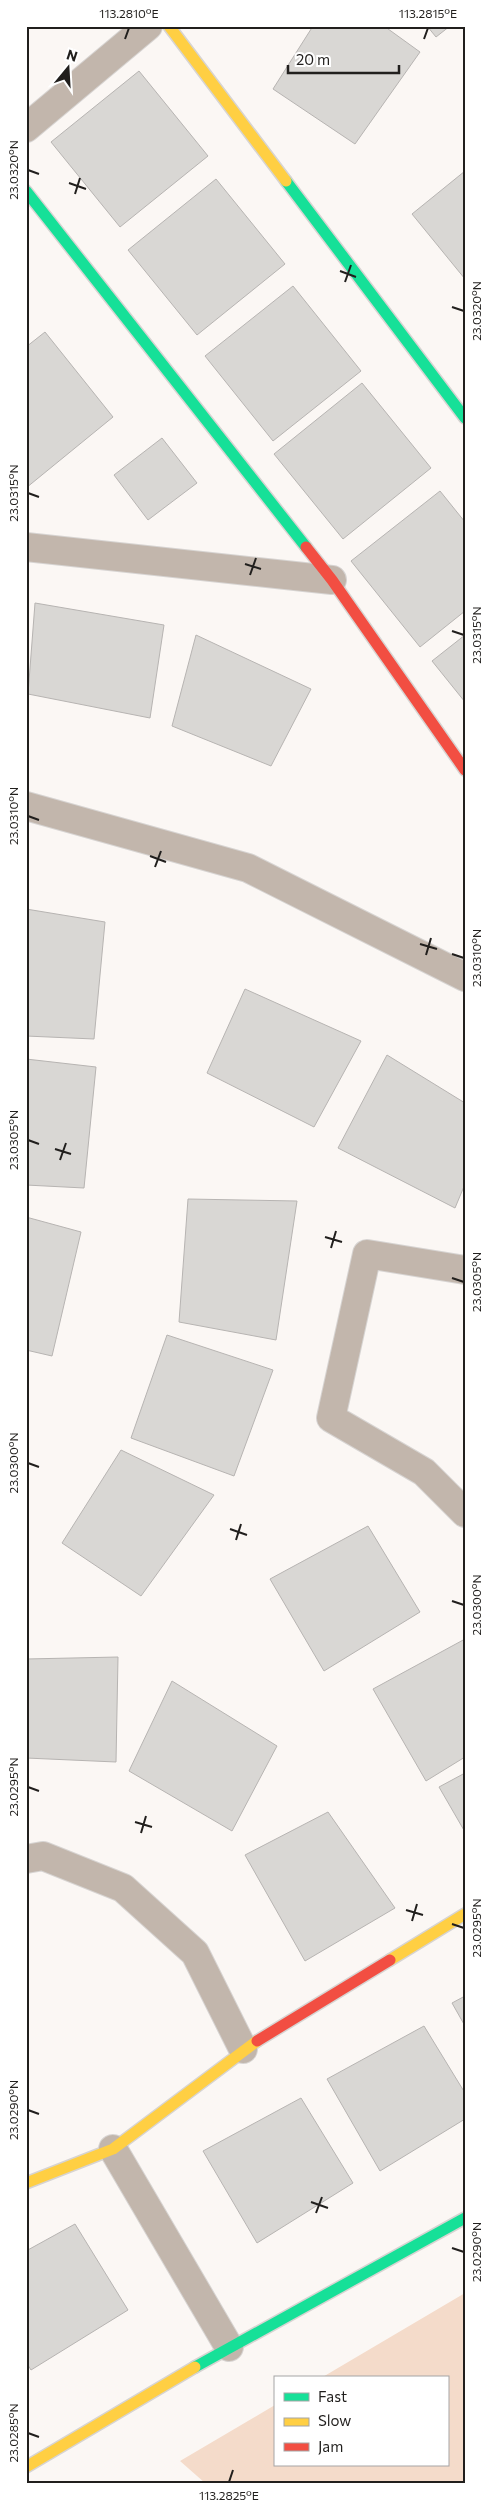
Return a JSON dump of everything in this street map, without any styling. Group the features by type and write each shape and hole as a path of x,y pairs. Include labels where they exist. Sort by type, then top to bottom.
{"street":[{"path":"26,128 148,26"},
{"path":"169,26 465,418"},
{"path":"26,191 332,580 465,770"},
{"path":"26,547 332,580"},
{"path":"26,806 248,868 465,977"},
{"path":"465,1270 366,1254 331,1418 424,1472 465,1513"},
{"path":"26,1859 43,1856 123,1888 194,1953 243,2049"},
{"path":"26,2183 113,2149 243,2049 465,1914"},
{"path":"113,2149 229,2347"},
{"path":"26,2467 229,2347 465,2218"}],"shaded area":[{"path":"465,2293 465,2483 205,2483 180,2461 274,2406 274,2466 448,2466 448,2376 324,2376"}],"building":[{"path":"313,26 384,26 420,52 355,144 273,89"},
{"path":"427,26 450,26 436,37"},
{"path":"139,71 208,156 120,227 51,142"},
{"path":"465,171 465,279 412,214"},
{"path":"216,179 285,264 197,335 128,250"},
{"path":"293,286 361,371 273,441 205,356"},
{"path":"45,332 113,417 26,488 26,347"},
{"path":"362,383 431,468 343,539 274,454"},
{"path":"162,438 197,483 148,520 114,475"},
{"path":"440,491 465,522 465,611 420,647 351,561"},
{"path":"35,603 164,625 150,718 28,694"},
{"path":"196,635 311,689 271,766 172,726"},
{"path":"465,635 465,702 432,661"},
{"path":"26,909 105,922 94,1039 26,1036"},
{"path":"245,989 361,1041 314,1127 207,1073"},
{"path":"387,1055 465,1103 465,1184 455,1208 338,1148"},
{"path":"26,1059 96,1067 84,1188 26,1185"},
{"path":"188,1199 297,1201 276,1340 179,1322"},
{"path":"26,1217 81,1232 52,1356 26,1350"},
{"path":"167,1335 273,1370 234,1476 131,1438"},
{"path":"121,1450 214,1495 141,1596 62,1543"},
{"path":"368,1526 420,1612 324,1671 270,1579"},
{"path":"465,1639 465,1757 426,1781 373,1689"},
{"path":"118,1657 116,1762 26,1758 26,1659"},
{"path":"172,1681 277,1746 232,1831 129,1771"},
{"path":"465,1773 465,1832 439,1787"},
{"path":"328,1812 395,1908 305,1961 245,1855"},
{"path":"465,1996 465,2026 452,2003"},
{"path":"424,2026 465,2093 465,2119 380,2171 327,2079"},
{"path":"301,2098 353,2183 257,2243 203,2151"},
{"path":"75,2224 128,2310 31,2370 26,2362 26,2251"}],"traffic: fast":[{"path":"286,181 465,418"},
{"path":"26,191 306,547"},
{"path":"195,2367 465,2218"}],"traffic: slow":[{"path":"169,26 286,181"},
{"path":"390,1960 465,1914"},
{"path":"26,2183 113,2149 257,2041"},
{"path":"26,2467 195,2367"}],"traffic: jam":[{"path":"306,547 332,580 465,770"},
{"path":"257,2041 390,1960"}]}
